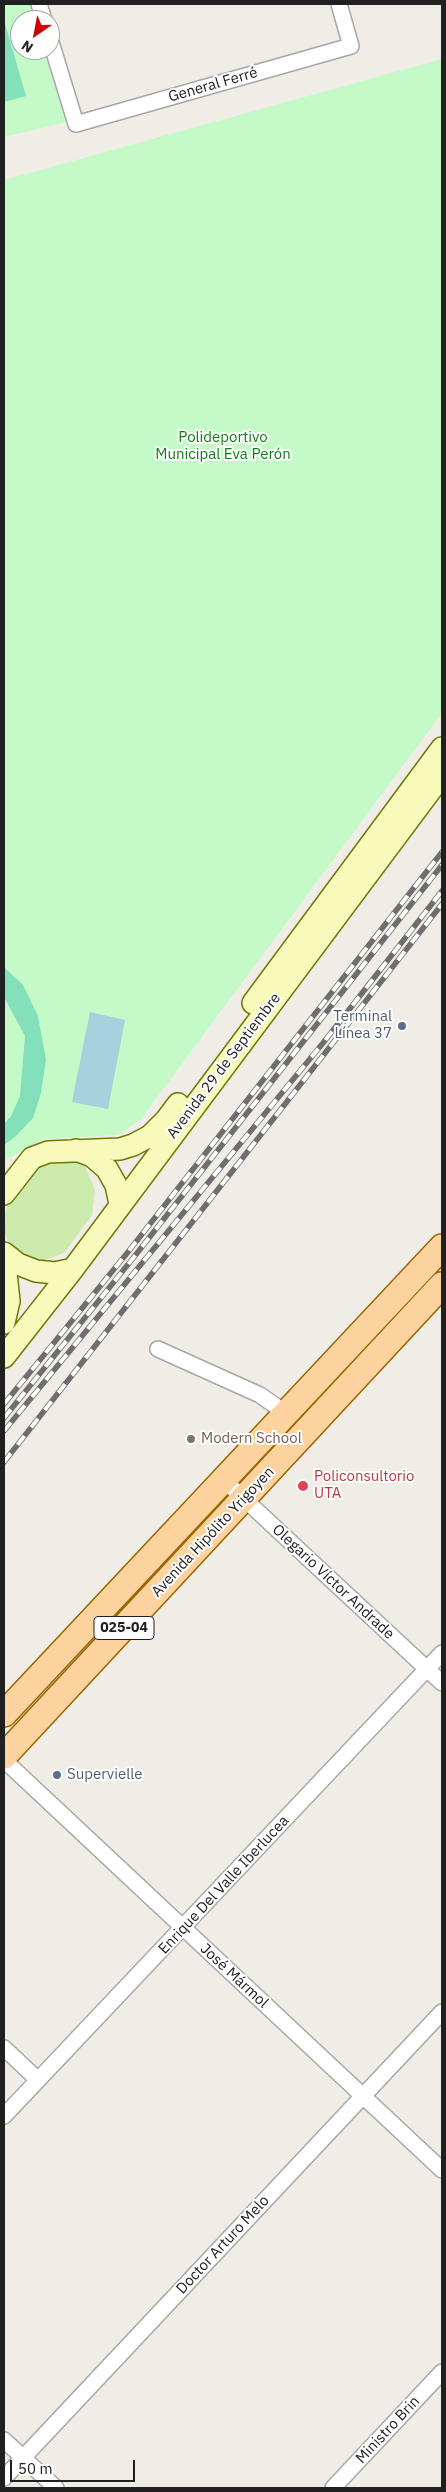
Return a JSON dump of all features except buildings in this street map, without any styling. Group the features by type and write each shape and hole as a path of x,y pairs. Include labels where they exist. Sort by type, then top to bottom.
{"main road":[{"name":"Avenida Hipólito Yrigoyen","path":"4,1714 225,1481 442,1247"},
{"name":"Avenida Hipólito Yrigoyen","path":"4,1756 442,1285"}],"street":[{"name":"General Ferré","path":"56,60 76,124 351,46 339,4"},
{"name":"Avenida 29 de Septiembre","path":"4,1194 32,1158 48,1152 74,1149 120,1149 150,1136 166,1120 442,748"},
{"name":"Avenida 29 de Septiembre","path":"4,1357 74,1269 120,1204 442,774"},
{"path":"74,1149 92,1156 107,1169 116,1185 120,1204"},
{"path":"4,1254 18,1264 36,1272 55,1273 74,1269"},
{"path":"4,1254 9,1301 4,1323"},
{"path":"158,1349 260,1395 287,1414"},
{"name":"Olegario Víctor Andrade","path":"225,1481 442,1683"},
{"name":"Enrique Del Valle Iberlucea","path":"4,2116 442,1653"},
{"name":"José Mármol","path":"4,1760 442,2170"},
{"name":"Doctor Arturo Melo","path":"4,2478 442,2012"},
{"path":"4,2048 38,2080"},
{"name":"Ministro Brin","path":"333,2488 442,2372"},
{"path":"4,2440 56,2488"}],"green space":[{"path":"4,4 30,4 32,10 10,10 10,60 47,60 66,122 4,137"},
{"path":"4,20 10,41 10,60 16,60 26,96 4,102"},
{"name":"Polideportivo Municipal Eva Perón","path":"442,59 442,713 141,1119 118,1135 43,1139 4,1161 4,180"},
{"path":"4,967 23,985 38,1016 46,1060 41,1093 33,1118 15,1137 4,1145 4,1124 11,1116 20,1096 25,1036 4,997"},
{"path":"64,1159 85,1166 95,1190 92,1215 64,1253 42,1261 25,1259 15,1252 7,1239 4,1229 6,1209 15,1191 41,1161"}],"water":[{"path":"90,1012 125,1020 108,1109 72,1102"}],"railway":[{"path":"4,1404 128,1252 442,852"},
{"path":"4,1418 134,1257 442,865"},
{"path":"4,1431 323,1043 442,891"},
{"path":"4,1462 442,904"}],"place":[{"name":"Terminal Línea 37","path":"402,1026"},
{"name":"Modern School","path":"191,1439"},
{"name":"Policonsultorio UTA","path":"303,1486"},
{"name":"Supervielle","path":"57,1775"}]}
